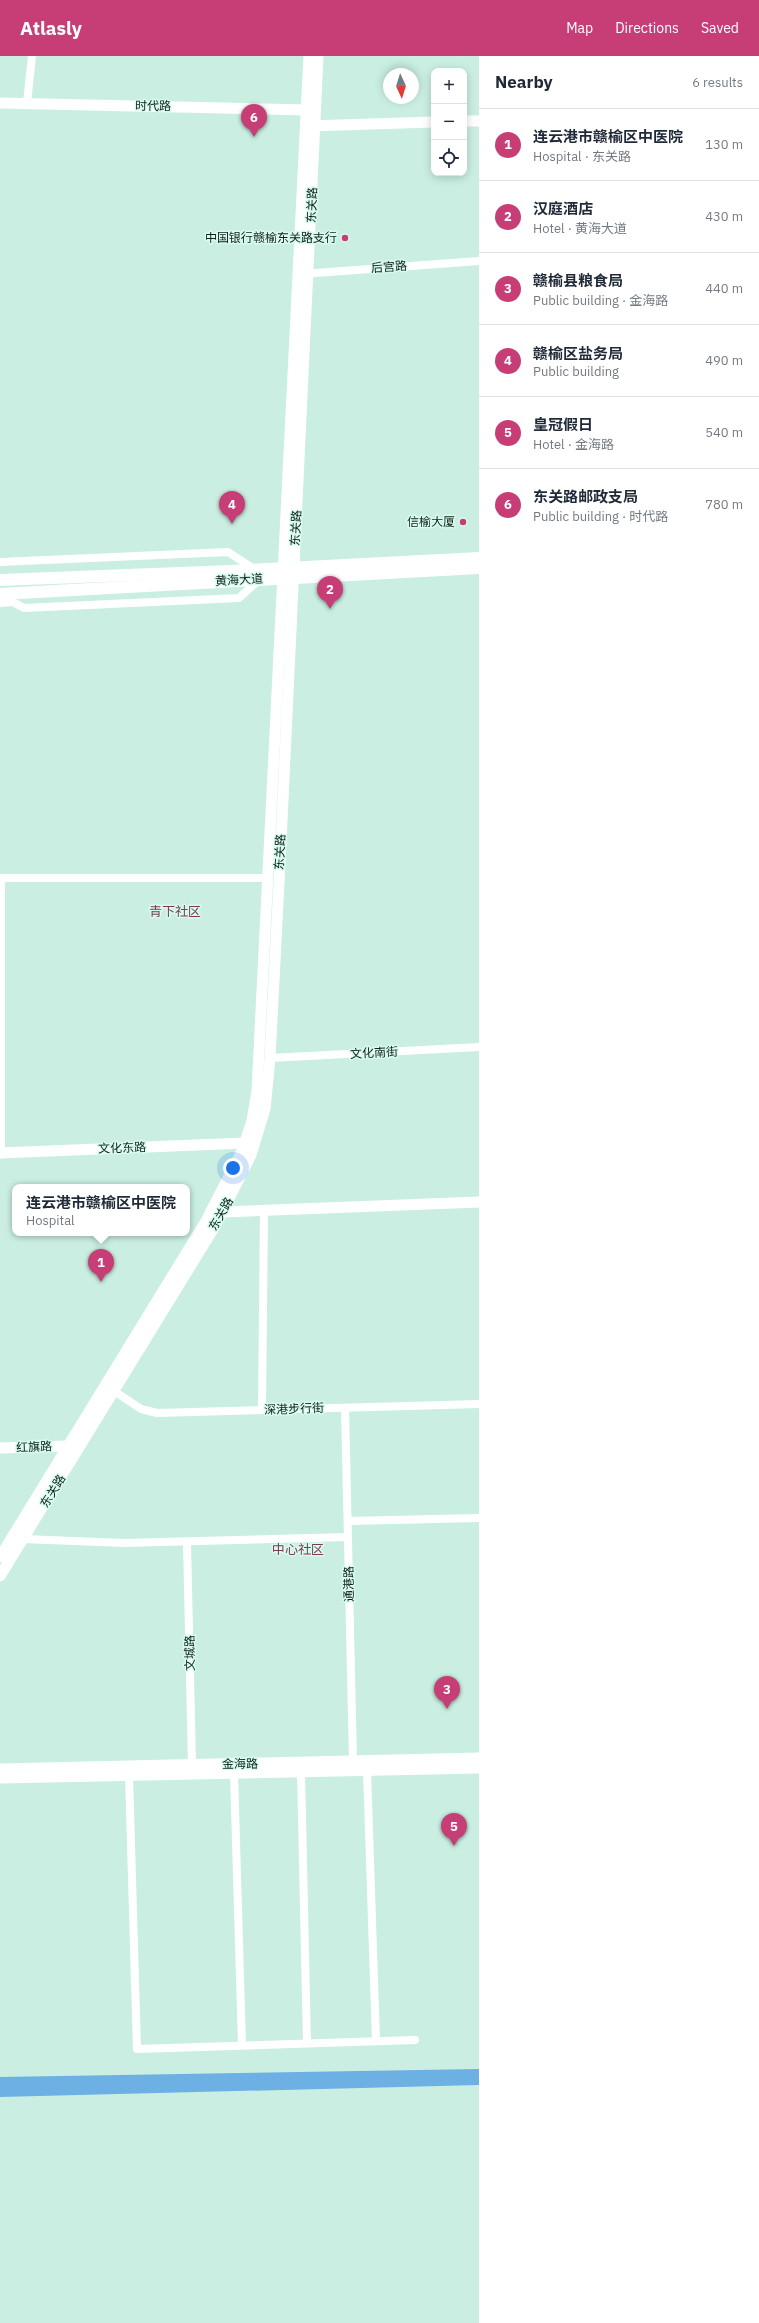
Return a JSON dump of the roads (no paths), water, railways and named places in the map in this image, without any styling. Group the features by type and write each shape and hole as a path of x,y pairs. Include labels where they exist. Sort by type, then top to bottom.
{"main road":[{"name":"东关路","path":"309,56 307,110 310,126"},
{"name":"东关路","path":"0,1576 222,1212 244,1171 259,1131 267,1092 270,1058 289,573 310,126 318,56"},
{"name":"时代路","path":"0,103 307,110"},
{"path":"467,121 479,121"},
{"path":"310,126 431,122"},
{"name":"黄海大道","path":"289,573 479,558"},
{"name":"黄海大道","path":"0,580 479,568"},
{"name":"东关路","path":"0,1557 206,1221 235,1167 252,1121 257,1090 289,573"},
{"name":"黄海大道","path":"0,594 258,574"},
{"name":"文化东路","path":"0,1153 245,1143"},
{"path":"222,1212 479,1202"},
{"name":"红旗路","path":"0,1448 68,1446"},
{"name":"金海路","path":"0,1769 479,1758"},
{"name":"金海路","path":"0,1779 479,1768"}],"street":[{"path":"27,103 32,56"},
{"name":"后宫路","path":"304,274 479,261"},
{"path":"0,562 228,552 258,574 239,598 24,608 13,602 0,603"},
{"path":"0,1153 1,878 269,878"},
{"name":"文化南街","path":"270,1058 479,1047"},
{"path":"262,1410 264,1210"},
{"name":"深港步行街","path":"114,1391 148,1412 479,1404"},
{"name":"通港路","path":"345,1408 353,1761"},
{"path":"348,1521 479,1518"},
{"path":"23,1539 124,1543 348,1537"},
{"name":"文城路","path":"187,1542 192,1765"},
{"path":"367,1770 376,2041"},
{"path":"301,1772 307,2044"},
{"path":"234,1773 242,2046"},
{"path":"129,1775 137,2049 415,2040"}],"water":[{"path":"479,2069 479,2085 0,2097 0,2077"}],"place":[{"name":"东关路邮政支局","path":"254,137"},
{"name":"中国银行赣榆东关路支行","path":"345,238"},
{"name":"信榆大厦","path":"463,522"},
{"name":"赣榆区盐务局","path":"232,524"},
{"name":"汉庭酒店","path":"330,609"},
{"name":"连云港市赣榆区中医院","path":"101,1282"},
{"name":"赣榆县粮食局","path":"447,1709"},
{"name":"皇冠假日","path":"454,1846"}],"district":[{"name":"青下社区","path":"175,911"},
{"name":"中心社区","path":"298,1549"}]}
